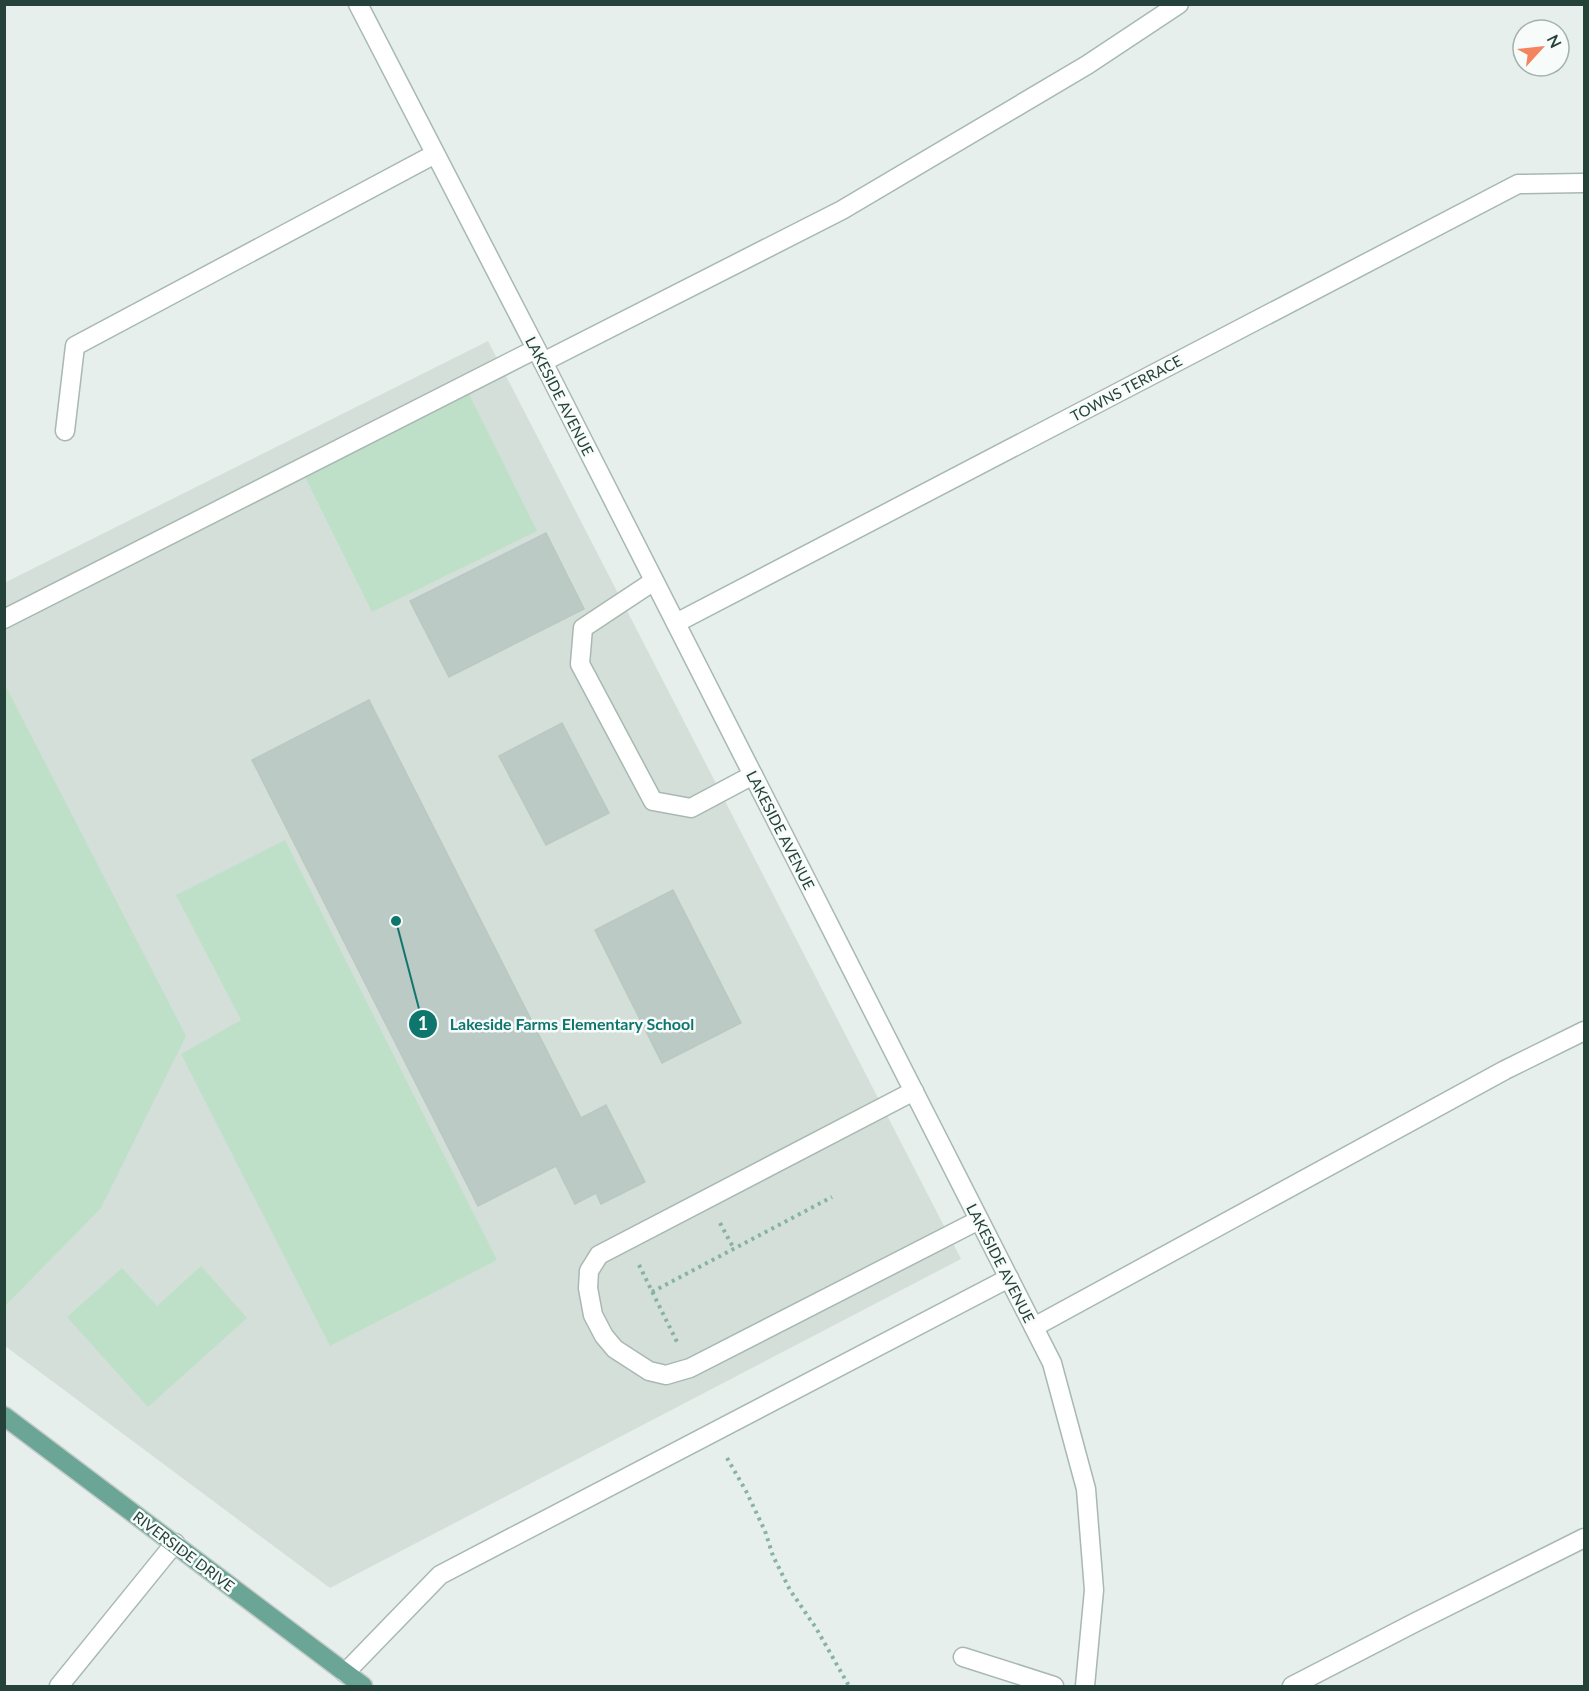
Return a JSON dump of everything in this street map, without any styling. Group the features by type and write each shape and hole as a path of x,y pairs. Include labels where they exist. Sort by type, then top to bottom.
{"main road":[{"name":"RIVERSIDE DRIVE","path":"4,1416 363,1686"}],"street":[{"name":"LAKESIDE AVENUE","path":"358,4 540,356 1052,1363 1086,1489 1094,1590 1085,1686"},
{"path":"4,619 842,210 1088,65 1179,4"},
{"path":"65,431 75,346 435,154"},
{"name":"TOWNS TERRACE","path":"676,623 1518,184 1583,183"},
{"path":"654,581 583,628 580,664 653,801 691,808 753,775"},
{"path":"1034,1327 1505,1070 1584,1031"},
{"path":"914,1091 599,1255 590,1271 588,1288 593,1315 604,1336 615,1349 649,1371 666,1375 690,1368 980,1220"},
{"path":"345,1673 440,1575 1009,1278"},
{"path":"1292,1686 1584,1538"},
{"path":"59,1686 175,1543"},
{"path":"963,1657 1054,1686"}],"path":[{"path":"652,1292 832,1197"}],"shaded area":[{"path":"488,341 961,1259 330,1588 5,1346 4,583"}],"green space":[{"path":"467,390 537,531 372,612 302,471"},
{"path":"4,683 186,1036 101,1208 5,1306"},
{"path":"285,840 497,1260 330,1346 181,1054 241,1020 176,895"},
{"path":"201,1266 247,1318 148,1407 67,1317 122,1268 157,1306"}],"building":[{"path":"546,533 584,609 449,677 410,601"},
{"path":"369,700 581,1118 606,1105 645,1182 601,1204 596,1193 575,1204 556,1166 478,1206 252,760"},
{"path":"562,723 609,813 546,845 499,756"},
{"path":"673,890 741,1023 662,1063 595,930"}],"place":[{"name":"Lakeside Farms Elementary School","path":"396,921"}]}
